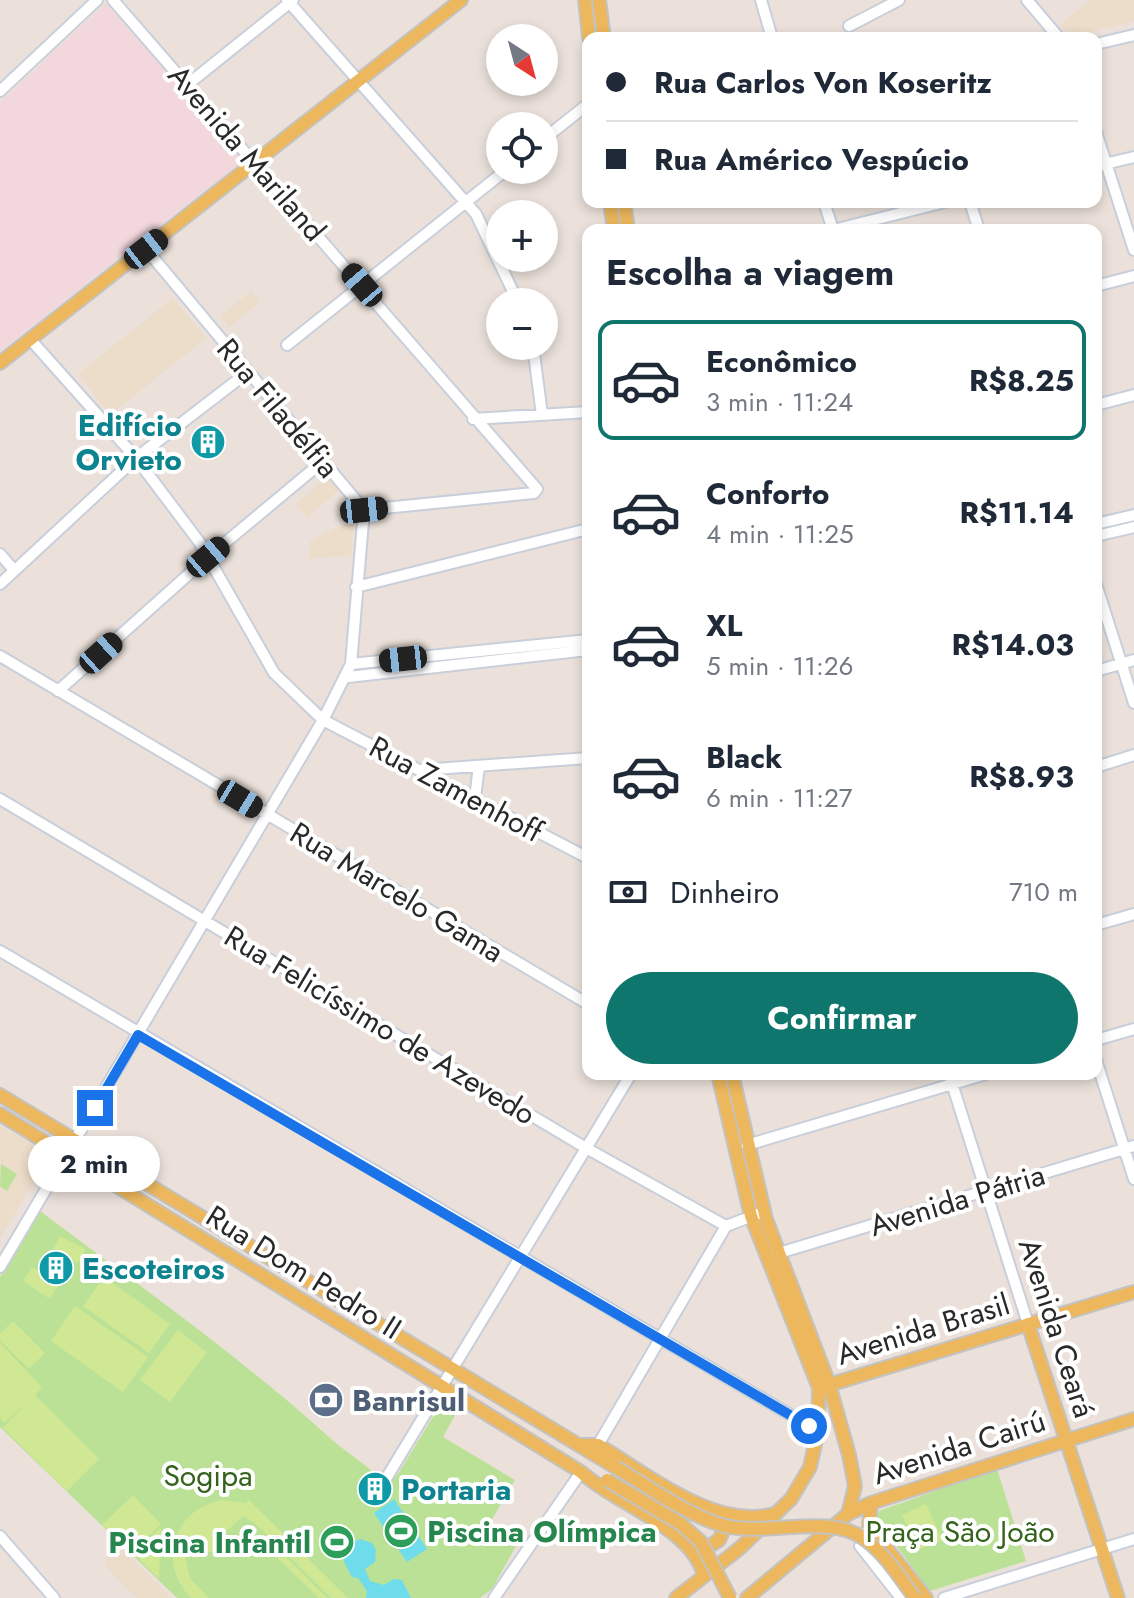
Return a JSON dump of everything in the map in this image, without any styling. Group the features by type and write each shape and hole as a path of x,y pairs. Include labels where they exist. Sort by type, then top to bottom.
{"main road":[{"path":"0,363 461,0"},
{"path":"585,0 588,32"},
{"path":"599,0 603,32"},
{"path":"676,1598 791,1499 810,1467 824,1386 758,1214 720,1080"},
{"path":"733,1080 758,1214 779,1253 853,1472 853,1497 848,1514"},
{"name":"Rua Dom Pedro II","path":"0,1095 577,1445 717,1524 748,1530 839,1528 862,1537 880,1554 915,1598"},
{"name":"Rua Dom Pedro II","path":"0,1114 581,1472 601,1490 673,1533 697,1554"},
{"name":"Avenida Brasil","path":"824,1386 1134,1292"},
{"name":"Avenida Ceará","path":"1028,1324 1118,1598"},
{"name":"Avenida Cairú","path":"747,1598 848,1514 871,1503 1134,1419"},
{"path":"577,1445 598,1445 707,1509 747,1519 775,1514"},
{"name":"Rua Dom Pedro II","path":"581,1472 607,1480 681,1524 701,1542 730,1598"},
{"path":"871,1503 869,1526 926,1598"},
{"path":"704,1576 697,1554 719,1540 730,1516"}],"street":[{"path":"0,91 97,0"},
{"name":"Avenida Mariland","path":"113,0 362,285 473,419 537,489 534,493 364,510"},
{"path":"761,0 770,32"},
{"path":"849,26 899,0"},
{"path":"1027,0 1054,32"},
{"path":"187,85 290,1 466,202 493,245 512,288"},
{"path":"1102,43 1134,35"},
{"path":"558,128 582,109"},
{"path":"1102,165 1134,157"},
{"path":"1102,168 1134,250"},
{"path":"287,345 488,184"},
{"path":"857,224 921,208"},
{"name":"Rua Filadélfia","path":"146,249 364,510"},
{"path":"1102,284 1134,276"},
{"name":"Rua Zamenhoff","path":"30,339 136,458 208,557 274,673 323,720 582,855"},
{"path":"535,360 542,415"},
{"path":"0,584 136,458 248,372"},
{"path":"1102,403 1134,395"},
{"path":"473,419 582,412"},
{"path":"58,691 208,557 322,462"},
{"path":"1,1262 348,677 364,510"},
{"path":"1102,523 1134,515"},
{"path":"1102,535 1134,527"},
{"path":"356,587 582,530"},
{"path":"0,554 14,570"},
{"path":"1102,603 1134,703"},
{"path":"348,677 404,671 444,661 566,647 582,642"},
{"path":"566,647 582,649"},
{"name":"Rua Marcelo Gama","path":"0,656 582,1000"},
{"path":"351,664 403,659 444,661"},
{"path":"403,659 404,671"},
{"path":"1102,669 1134,660"},
{"path":"1102,765 1134,755"},
{"path":"419,770 582,758"},
{"path":"475,798 479,766"},
{"name":"Rua Felicíssimo de Azevedo","path":"0,799 586,1148 726,1226"},
{"path":"1102,923 1134,914"},
{"path":"0,951 138,1035 818,1431"},
{"path":"1102,1038 1134,1029"},
{"path":"1102,1076 1129,1147 1134,1179"},
{"path":"384,1482 627,1080"},
{"path":"747,1145 948,1080"},
{"name":"Avenida Ceará","path":"951,1080 1028,1324"},
{"name":"Avenida Pátria","path":"779,1253 1129,1147"},
{"path":"598,1445 726,1226 758,1214"},
{"path":"494,1598 581,1472"},
{"path":"869,1526 860,1546 901,1598"},
{"path":"0,1536 54,1598"},
{"path":"944,1598 1134,1539"}],"shaded area":[{"path":"1091,0 1134,0 1134,21 1091,32 1067,32 1060,24"},
{"path":"106,3 244,160 0,351 0,103"},
{"path":"251,291 260,302 229,327 220,316"},
{"path":"173,298 206,338 110,415 78,374"},
{"path":"328,476 340,489 307,518 296,504"},
{"path":"354,519 351,556 309,558 310,541"},
{"path":"0,1125 50,1155 0,1238"},
{"path":"119,1546 171,1598 136,1598 103,1563"}],"green space":[{"path":"1,1164 17,1174 7,1191 0,1186"},
{"name":"Sogipa","path":"40,1211 223,1349 385,1484 398,1474 444,1399 459,1408 443,1437 515,1480 487,1528 516,1546 492,1589 480,1598 177,1598 0,1427 0,1277"},
{"path":"60,1236 85,1249 78,1263 53,1249"},
{"path":"32,1267 59,1284 50,1299 23,1281"},
{"path":"104,1277 170,1324 149,1353 83,1306"},
{"path":"75,1306 148,1357 123,1392 51,1341"},
{"path":"13,1321 45,1353 29,1369 0,1340 0,1334"},
{"path":"178,1330 207,1352 170,1402 140,1380"},
{"path":"0,1343 42,1387 35,1395 99,1459 67,1491 3,1428 28,1402 4,1423 0,1418"},
{"name":"Praça São João","path":"997,1469 1026,1561 930,1591 877,1520 879,1511"},
{"path":"133,1495 161,1524 131,1554 102,1525"},
{"path":"224,1500 245,1503 249,1500 348,1598 331,1598 257,1525 243,1516 220,1537 224,1542 213,1552 184,1552 190,1578 209,1598 191,1598 180,1584 174,1568 176,1538 193,1513"},
{"path":"926,1504 942,1540 918,1550 902,1515"},
{"path":"161,1527 159,1579 134,1554"},
{"path":"264,1535 328,1598 319,1598 259,1540"}],"water":[{"name":"Piscina Olímpica","path":"394,1499 427,1549 407,1562 374,1513"},
{"path":"360,1539 372,1543 376,1550 375,1562 365,1569 370,1581 384,1585 394,1579 402,1580 411,1598 366,1598 367,1591 358,1578 352,1577 344,1562 346,1546"}],"place":[{"name":"Edifício Orvieto","path":"208,442"},
{"name":"Escoteiros","path":"56,1268"},
{"name":"Banrisul","path":"326,1400"},
{"name":"Portaria","path":"375,1489"},
{"name":"Piscina Olímpica","path":"401,1531"},
{"name":"Piscina Infantil","path":"337,1542"}],"route":[{"path":"95,1108 138,1035 809,1426"}]}
